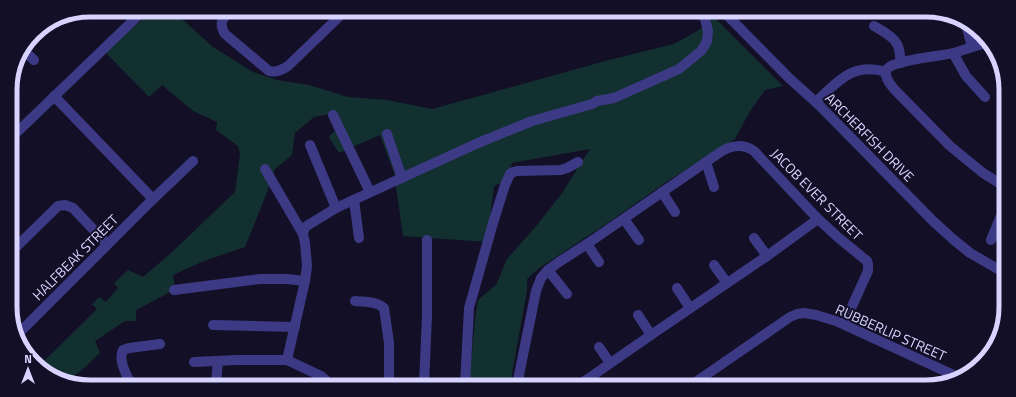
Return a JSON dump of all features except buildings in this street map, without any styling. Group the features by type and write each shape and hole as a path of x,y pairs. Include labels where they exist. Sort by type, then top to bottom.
{"street":[{"path":"17,132 137,17"},
{"path":"225,17 221,23 222,30 225,34 265,68 275,72 288,66 339,17"},
{"path":"302,234 304,228 336,208 478,143 532,121 592,104 597,101 614,98 679,69 702,50 707,41 708,31 704,17"},
{"name":"ARCHERFISH DRIVE","path":"729,17 789,78 816,102 933,221 970,253 999,270"},
{"path":"874,26 890,36 897,43 901,63"},
{"path":"968,30 972,47"},
{"path":"983,44 953,53 901,63 890,67 886,72 886,77 894,89 940,136 975,167 999,183"},
{"path":"26,53 34,60"},
{"path":"953,53 966,76 985,97"},
{"path":"816,102 842,78 852,72 877,69 886,72"},
{"path":"54,96 153,199"},
{"path":"333,115 370,192"},
{"path":"387,134 402,178"},
{"path":"310,145 336,208"},
{"name":"JACOB EVER STREET","path":"518,380 536,291 541,278 548,270 722,151 732,147 742,146 751,149 818,219 864,258 868,264 869,268 867,274 844,324"},
{"name":"HALFBEAK STREET","path":"21,332 107,244 194,161"},
{"path":"465,380 469,308 493,223 510,174 517,171 561,170 578,162"},
{"path":"706,162 714,187"},
{"path":"265,169 302,234 307,266 288,360"},
{"path":"662,192 675,212"},
{"path":"354,200 359,238"},
{"path":"17,246 58,206 65,205 73,208 107,244"},
{"path":"624,218 639,240"},
{"path":"587,380 767,256 818,219"},
{"path":"990,240 999,220"},
{"path":"754,238 767,256"},
{"path":"424,380 427,316 427,240"},
{"path":"587,244 599,262"},
{"path":"714,265 727,283"},
{"path":"548,270 567,294"},
{"path":"174,290 260,280 305,281"},
{"path":"677,288 690,308"},
{"path":"355,301 376,303 384,308 389,343 389,380"},
{"name":"RUBBERLIP STREET","path":"699,380 790,317 797,314 816,315 844,324 953,375"},
{"path":"638,315 651,335"},
{"path":"213,325 295,327"},
{"path":"129,380 121,358 121,353 123,350 160,344"},
{"path":"599,347 610,363"},
{"path":"194,362 288,360 321,376 326,380"},
{"path":"216,380 218,361"}],"green space":[{"path":"145,17 179,17 213,47 253,72 277,80 309,85 348,97 387,100 432,109 609,60 674,44 699,30 712,17 714,17 783,86 765,90 749,113 735,139 665,183 538,269 527,279 527,291 511,380 469,380 478,300 496,285 507,259 537,225 562,193 590,149 512,163 505,181 494,186 487,242 403,236 394,173 380,135 339,153 329,137 339,126 331,114 314,117 295,133 292,155 275,169 245,247 204,261 173,275 175,288 136,310 136,321 125,321 95,341 100,353 71,378 57,373 48,367 48,357 97,309 92,304 99,297 106,302 118,288 114,283 128,270 143,277 171,253 235,192 240,154 238,146 216,130 217,122 193,111 162,85 149,97 105,52"}]}
